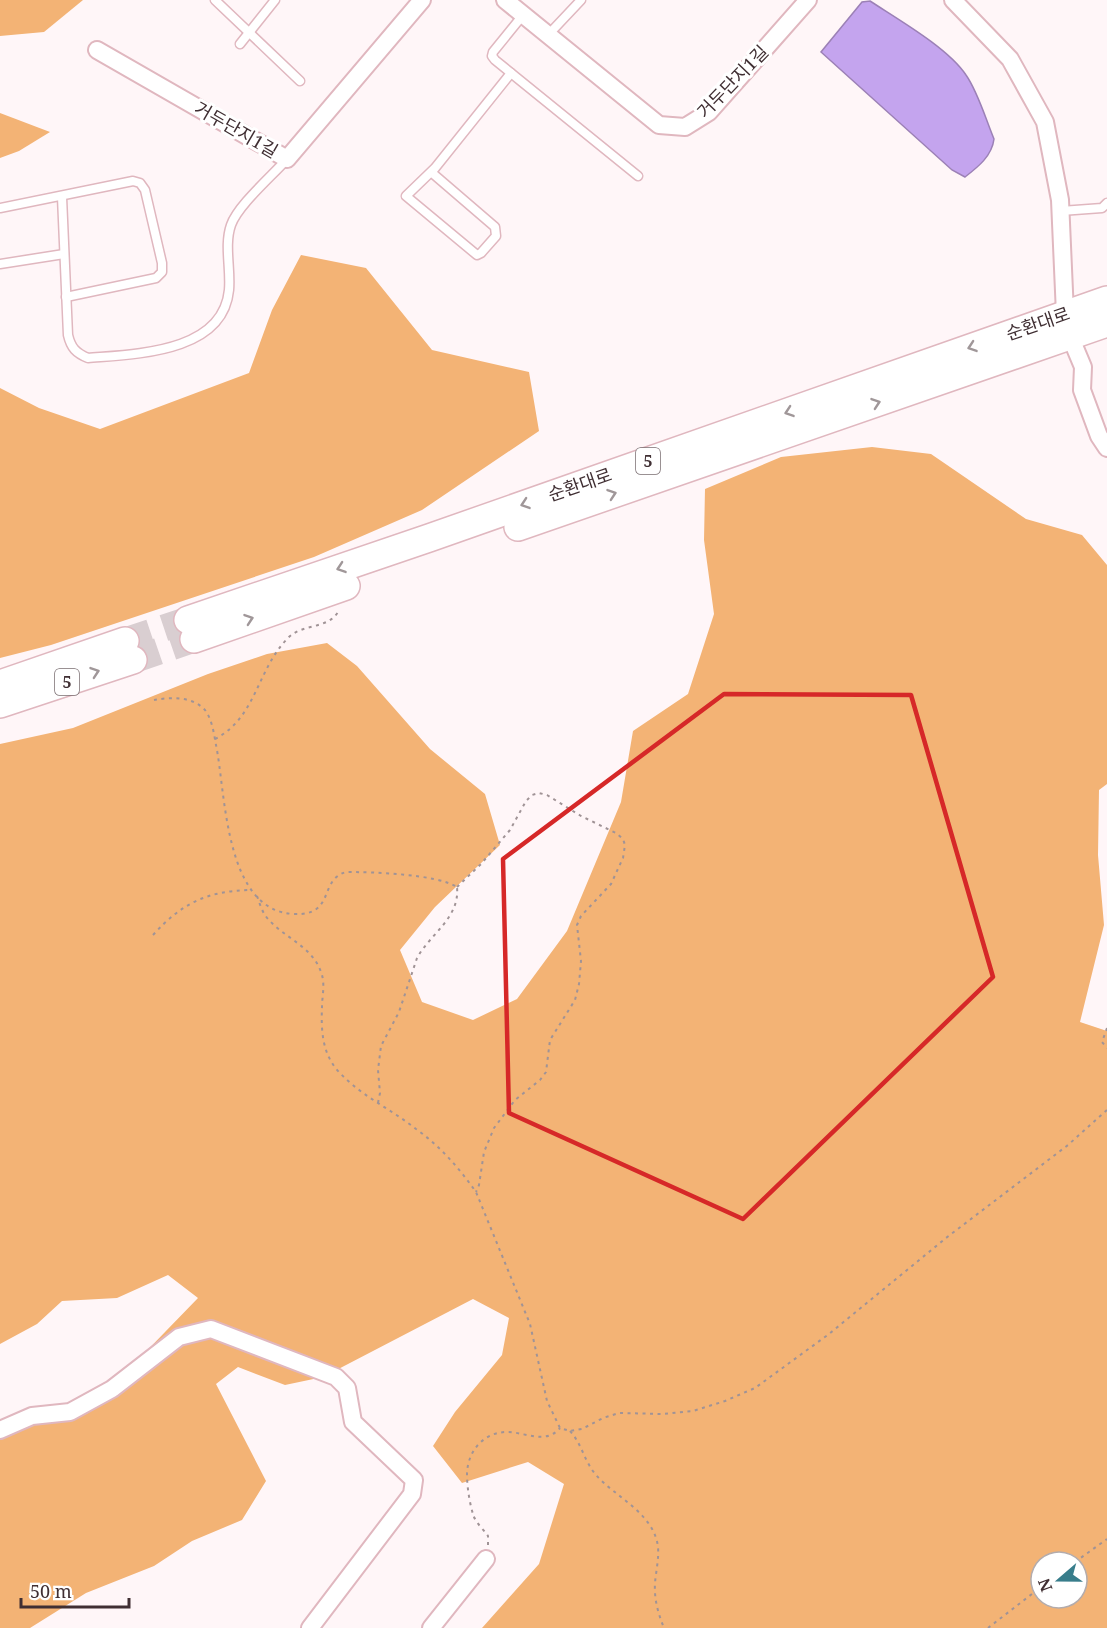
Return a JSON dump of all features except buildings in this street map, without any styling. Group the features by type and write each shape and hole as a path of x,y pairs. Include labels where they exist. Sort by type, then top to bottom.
{"main road":[{"name":"순환대로","path":"191,629 440,534 1068,325 1107,300"},
{"name":"순환대로","path":"1068,325 1107,323"},
{"name":"5","path":"0,684 129,650 0,704"}],"street":[{"name":"거두단지1길","path":"97,51 288,159 422,0"},
{"name":"거두단지1길","path":"505,0 659,125 686,127 709,112 808,0"},
{"path":"953,0 1010,58 1045,122 1060,200 1068,325 1083,367 1083,390 1099,436 1107,448"},
{"path":"0,1430 32,1416 70,1412 112,1389 179,1337 211,1329 336,1377 347,1388 353,1422 414,1480 412,1494 310,1628"},
{"path":"431,1628 486,1559"}],"lane":[{"path":"216,0 300,81"},
{"path":"240,44 275,0"},
{"path":"548,35 581,0"},
{"path":"523,15 492,56 511,74 638,176"},
{"path":"431,172 495,227 496,236 481,253 477,255 406,196 431,172 511,74"},
{"path":"62,197 68,335 71,346 79,354 88,358 153,352 206,332 216,321 229,291 230,226 238,212 288,159"},
{"path":"0,208 132,181 140,183 145,190 162,262 162,272 156,278 66,297"},
{"path":"1061,211 1102,208 1107,203"},
{"path":"0,264 64,254"}],"path":[{"path":"215,739 231,729 242,717 286,639 294,632 328,622 334,618 340,608"},
{"path":"154,700 175,698 190,700 206,712 215,739 230,841 250,890 276,910 294,914 311,911 322,904 331,881 346,872 423,877 450,883 457,887"},
{"path":"457,887 481,864 510,830 526,801 532,795 539,793 547,795 581,816 616,833 623,839 625,845 623,858 611,884 581,916 577,925 581,961 579,984 575,1000 550,1040 546,1072 540,1080 515,1100 494,1128 484,1152 476,1192"},
{"path":"378,1104 381,1046 399,1012 417,958 421,950 445,924 458,897 457,887"},
{"path":"153,935 173,914 196,900 232,891 250,890"},
{"path":"256,896 268,920 299,943 319,968 324,986 322,1032 328,1057 339,1072 378,1104 406,1121 436,1145 464,1175 476,1192 530,1324 547,1401 560,1428 570,1431 582,1429 619,1413 662,1414 693,1410 725,1401 755,1388 829,1334 946,1238 1068,1145 1107,1110"},
{"path":"1107,1028 1102,1042 1107,1048"},
{"path":"486,1559 488,1536 474,1518 467,1480 467,1466 475,1448 481,1442 504,1432 540,1437 555,1434 560,1428"},
{"path":"570,1431 578,1439 585,1461 596,1475 633,1507 651,1528 658,1547 655,1600 664,1628"},
{"path":"1089,1552 1107,1539"},
{"path":"988,1628 1029,1596"}],"highlighted area":[{"path":"724,694 911,695 993,977 743,1219 509,1113 503,859"}],"shaded area":[{"path":"0,0 83,0 44,32 0,36"},
{"path":"870,1 935,45 958,65 970,82 994,139 987,156 965,177 952,170 821,52 862,2"},
{"path":"0,113 50,132 19,151 0,158"},
{"path":"301,255 366,268 432,350 529,372 539,431 422,510 314,557 51,645 0,658 0,388 39,408 100,429 249,373 272,310"},
{"path":"872,447 931,454 1026,519 1082,535 1107,565 1107,784 1099,790 1098,855 1104,925 1080,1022 1107,1031 1107,1628 482,1628 539,1564 564,1484 528,1462 462,1483 433,1446 455,1412 502,1355 509,1318 473,1299 323,1377 285,1385 238,1367 216,1384 266,1481 242,1520 192,1541 154,1566 86,1593 30,1628 0,1628 0,1435 77,1404 133,1365 198,1298 168,1275 117,1298 62,1301 37,1324 0,1344 0,744 73,728 208,674 267,654 327,643 357,666 430,749 485,794 500,845 435,907 400,950 422,1002 473,1020 517,999 567,931 621,802 633,731 688,694 714,614 704,540 705,489 781,457"}],"tunnel":[{"path":"125,641 188,620"},
{"path":"133,660 194,639"}]}
